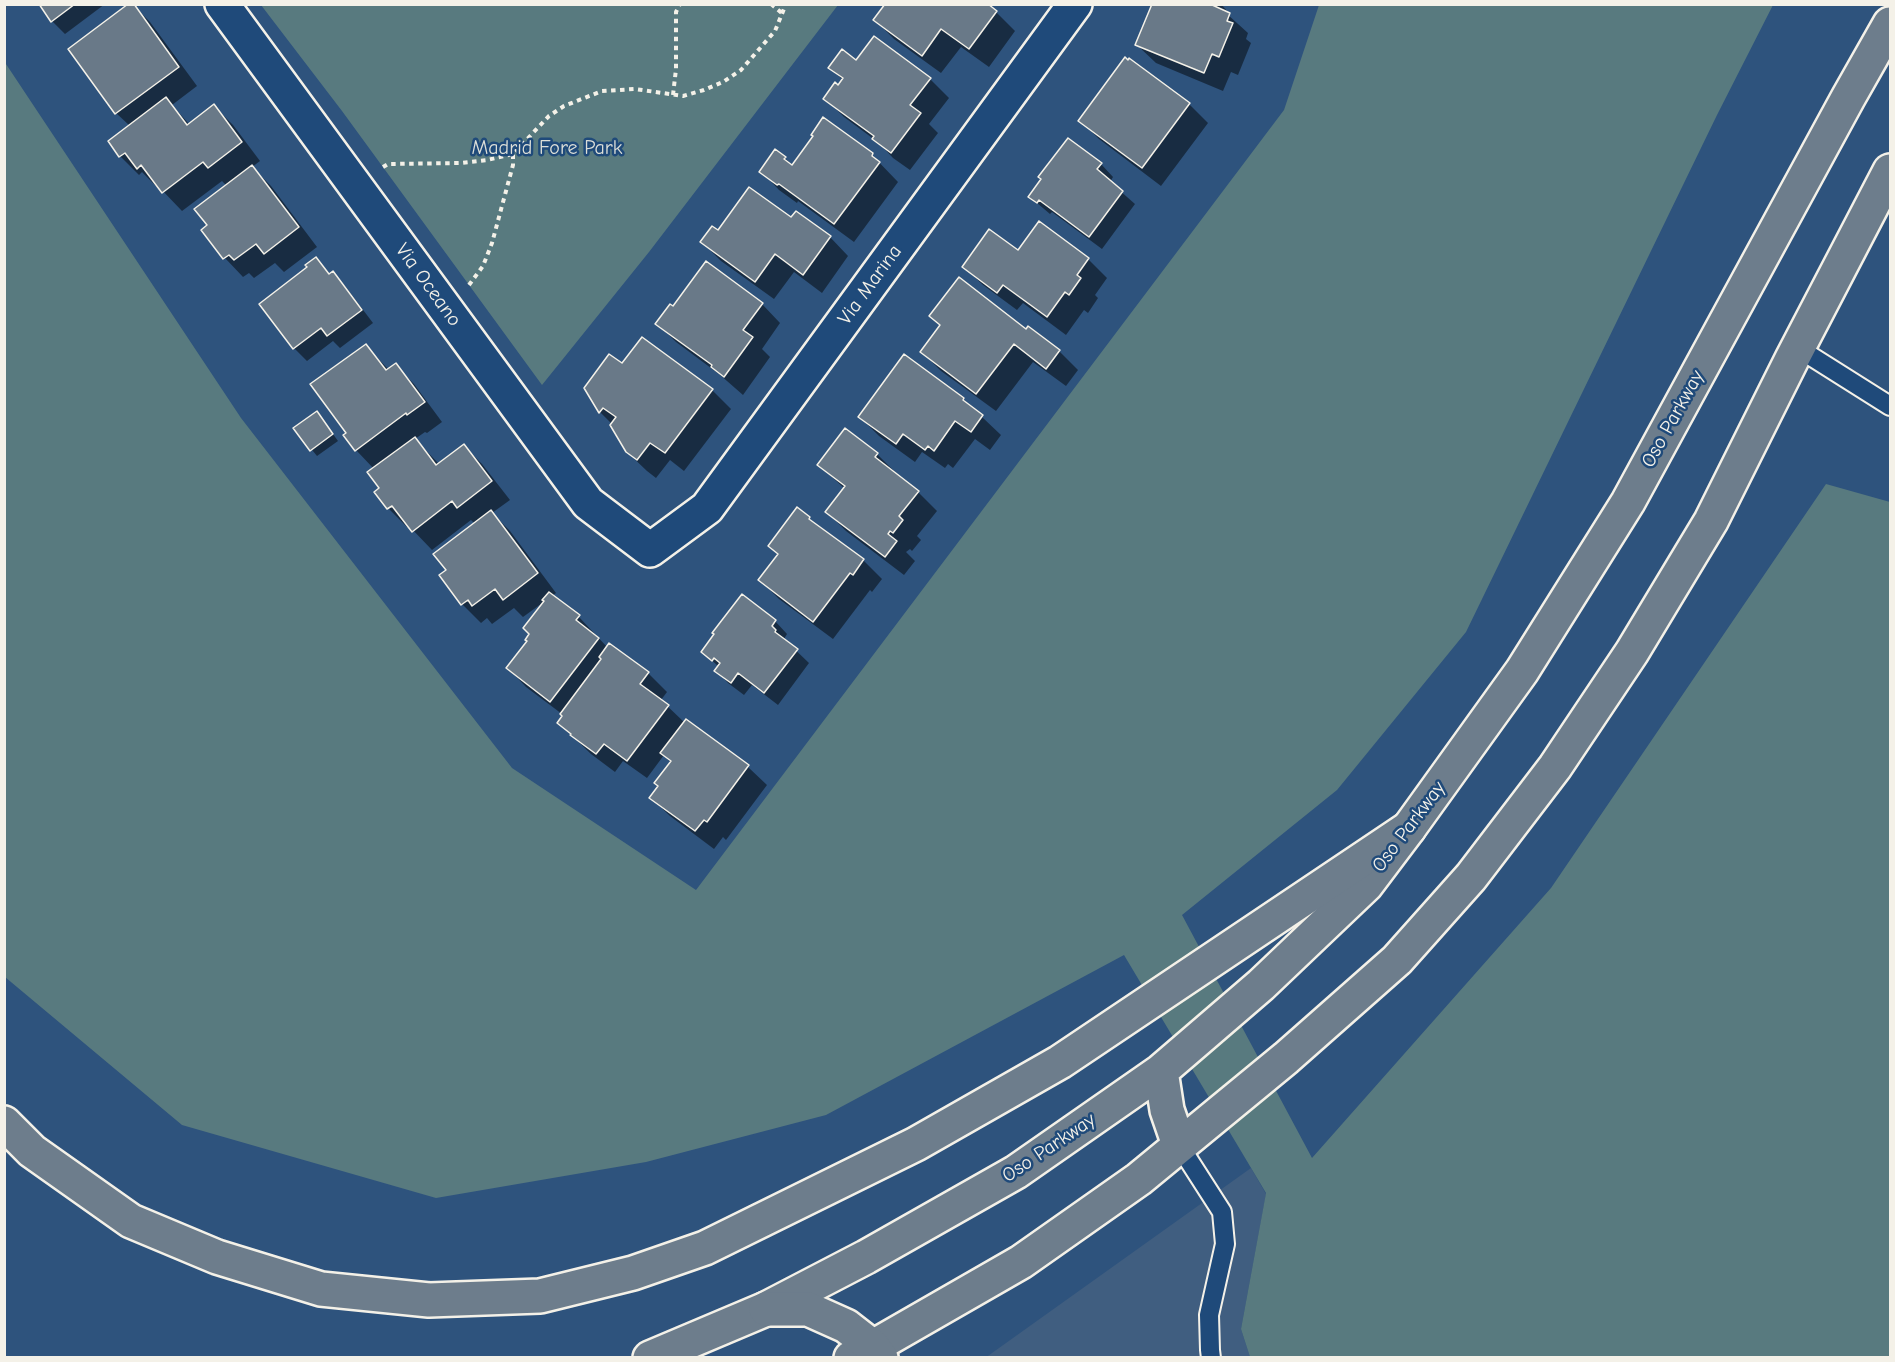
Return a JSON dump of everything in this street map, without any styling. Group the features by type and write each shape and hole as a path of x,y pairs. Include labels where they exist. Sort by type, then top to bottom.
{"main road":[{"name":"Oso Parkway","path":"650,1358 766,1309 866,1257 1016,1172 1161,1071 1261,985 1366,885 1522,671 1628,502 1890,24"},
{"path":"766,1309 808,1309 846,1326 868,1354 1021,1262 1139,1179 1286,1058 1397,960 1471,877 1555,767 1632,652 1711,521 1890,171"},
{"path":"4,1123 32,1151 131,1221 217,1257 321,1289 429,1300 540,1296 633,1273 705,1248 916,1144 1060,1062 1409,828"},
{"path":"1161,1071 1167,1110 1179,1145"}],"street":[{"name":"Via Oceano","path":"222,4 588,503 650,550"},
{"name":"Via Marina","path":"650,550 707,508 1074,4"}],"lane":[{"path":"1798,348 1890,406"},
{"path":"1179,1145 1222,1212 1225,1244 1209,1315 1211,1358"}],"path":[{"path":"673,95 676,69 676,12 680,4"},
{"path":"771,4 783,14"},
{"path":"356,187 388,164 460,163 513,154 549,116 587,96 602,91 635,89 683,96 723,82 741,70 775,31 786,4"},
{"path":"444,306 470,283 483,266 492,243 513,165 513,154"}],"shaded area":[{"path":"1251,1168 1266,1194 1241,1329 1250,1357 985,1358"}],"green space":[{"name":"Madrid Fore Park","path":"261,5 838,5 649,252 542,385 342,111"},
{"path":"1319,5 1773,5 1717,115 1466,632 1337,790 1182,915 1312,1158 1551,888 1826,484 1890,502 1890,1357 1250,1357 1241,1329 1266,1193 1124,955 826,1115 646,1162 436,1198 182,1125 5,977 4,61 241,418 512,768 696,890 1284,110"}],"building":[{"path":"39,4 75,4 51,22"},
{"path":"128,4 134,4 179,67 115,114 68,49"},
{"path":"885,4 988,4 997,11 969,49 941,29 922,56 873,20"},
{"path":"1152,4 1210,4 1230,13 1227,21 1233,23 1219,57 1212,54 1204,73 1135,45"},
{"path":"874,36 931,78 910,105 921,113 891,153 872,139 874,136 823,99 835,82 838,85 843,78 828,68 842,49 856,60"},
{"path":"1125,57 1190,103 1142,168 1078,121"},
{"path":"166,97 187,125 214,104 242,142 208,168 203,162 162,193 141,165 137,169 125,153 119,157 108,141"},
{"path":"823,117 873,153 872,156 880,162 834,224 759,172 775,149 792,165 813,136 811,135"},
{"path":"1068,138 1102,163 1097,169 1123,191 1089,237 1039,200 1037,203 1028,197 1041,179 1038,177"},
{"path":"252,165 299,227 264,254 256,244 234,260 229,255 223,259 201,230 207,225 194,209"},
{"path":"749,187 791,217 796,211 831,236 803,275 775,254 755,282 700,242 712,226 718,230"},
{"path":"1039,221 1089,258 1077,275 1081,278 1069,295 1065,292 1047,317 1003,285 997,293 962,267 989,229 1018,250"},
{"path":"316,257 329,274 333,271 362,310 327,336 321,328 293,349 259,304 307,267 305,265"},
{"path":"706,261 763,303 743,330 753,337 724,377 711,367 712,365 655,324 670,304 673,306"},
{"path":"959,277 1026,329 1028,326 1060,350 1046,369 1014,344 976,394 920,352 940,325 929,316"},
{"path":"642,337 713,389 665,453 650,443 637,460 626,452 610,425 616,417 603,408 599,413 584,388 609,354 622,363"},
{"path":"366,344 386,370 396,363 425,402 407,415 406,413 355,451 343,435 346,433 310,384"},
{"path":"904,354 964,398 963,400 983,415 971,432 955,421 934,451 928,446 925,450 903,434 896,444 858,417"},
{"path":"317,411 333,434 310,451 293,428"},
{"path":"845,428 878,453 875,457 919,491 899,516 903,520 893,533 890,531 888,534 897,541 885,557 825,512 845,486 817,465"},
{"path":"415,437 436,465 464,444 492,481 457,508 452,501 412,532 392,506 387,509 374,492 379,488 367,472"},
{"path":"797,507 810,517 809,519 864,559 853,575 850,573 813,622 758,580 778,554 768,546"},
{"path":"491,510 538,573 503,600 495,589 472,606 468,600 461,605 439,575 446,570 433,554"},
{"path":"549,592 580,615 576,620 599,638 550,702 506,668 527,641 525,640 529,634 523,628"},
{"path":"742,594 776,620 772,626 775,632 798,649 764,693 738,673 731,683 714,671 720,663 714,658 712,661 701,652 714,634 712,633"},
{"path":"609,643 649,672 640,684 669,705 627,761 604,744 596,754 557,723 562,716 560,714 601,659 599,657"},
{"path":"686,719 749,765 707,822 704,820 695,831 649,798 658,786 654,783 671,761 660,753"}]}
